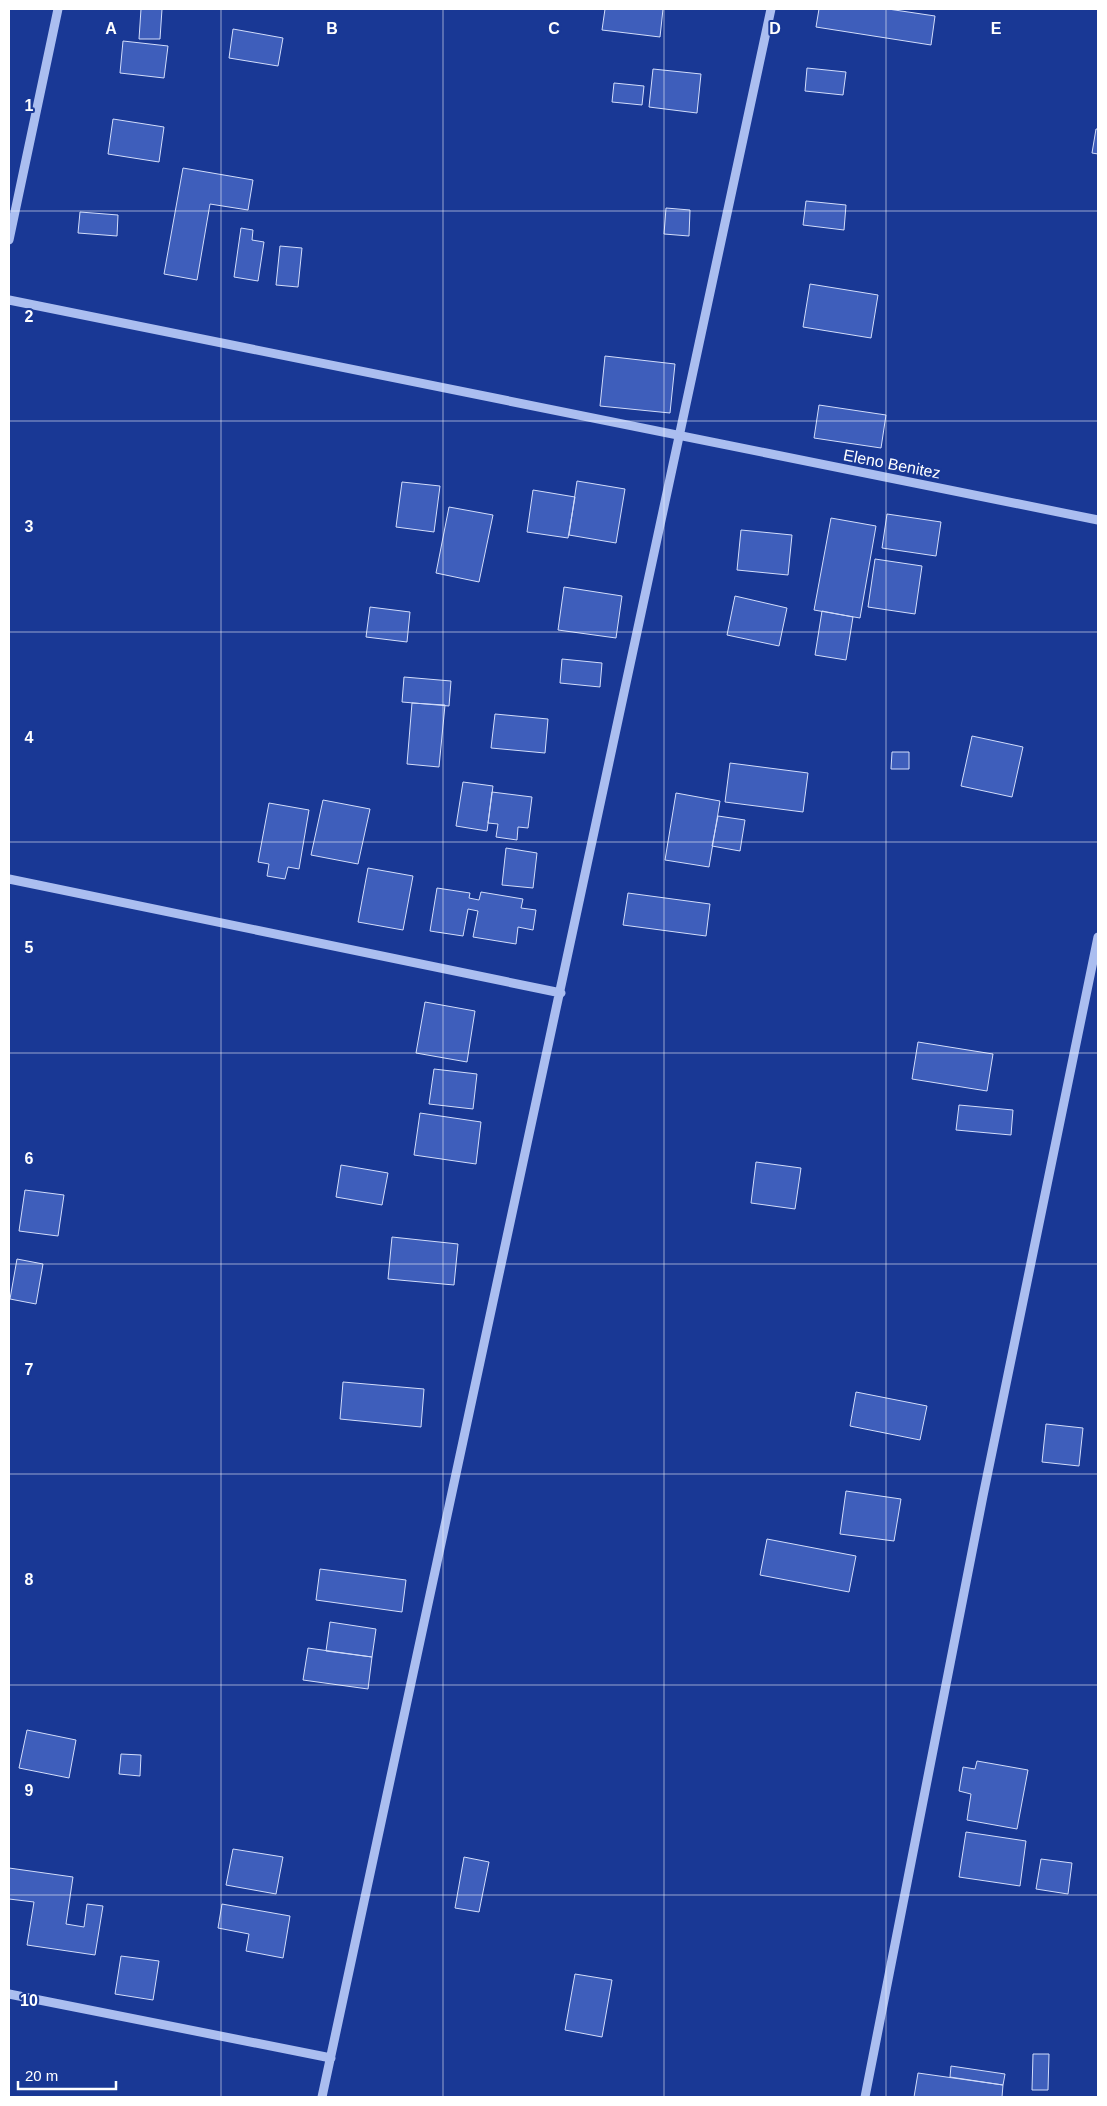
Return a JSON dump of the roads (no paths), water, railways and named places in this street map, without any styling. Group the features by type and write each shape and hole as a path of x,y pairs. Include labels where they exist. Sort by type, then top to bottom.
{"street":[{"path":"9,240 58,9"},
{"path":"322,2097 681,437 771,9"},
{"name":"Eleno Benitez","path":"9,300 1098,520"},
{"path":"9,879 561,993"},
{"path":"865,2097 983,1496 1098,937"},
{"path":"9,1994 331,2058"}]}
